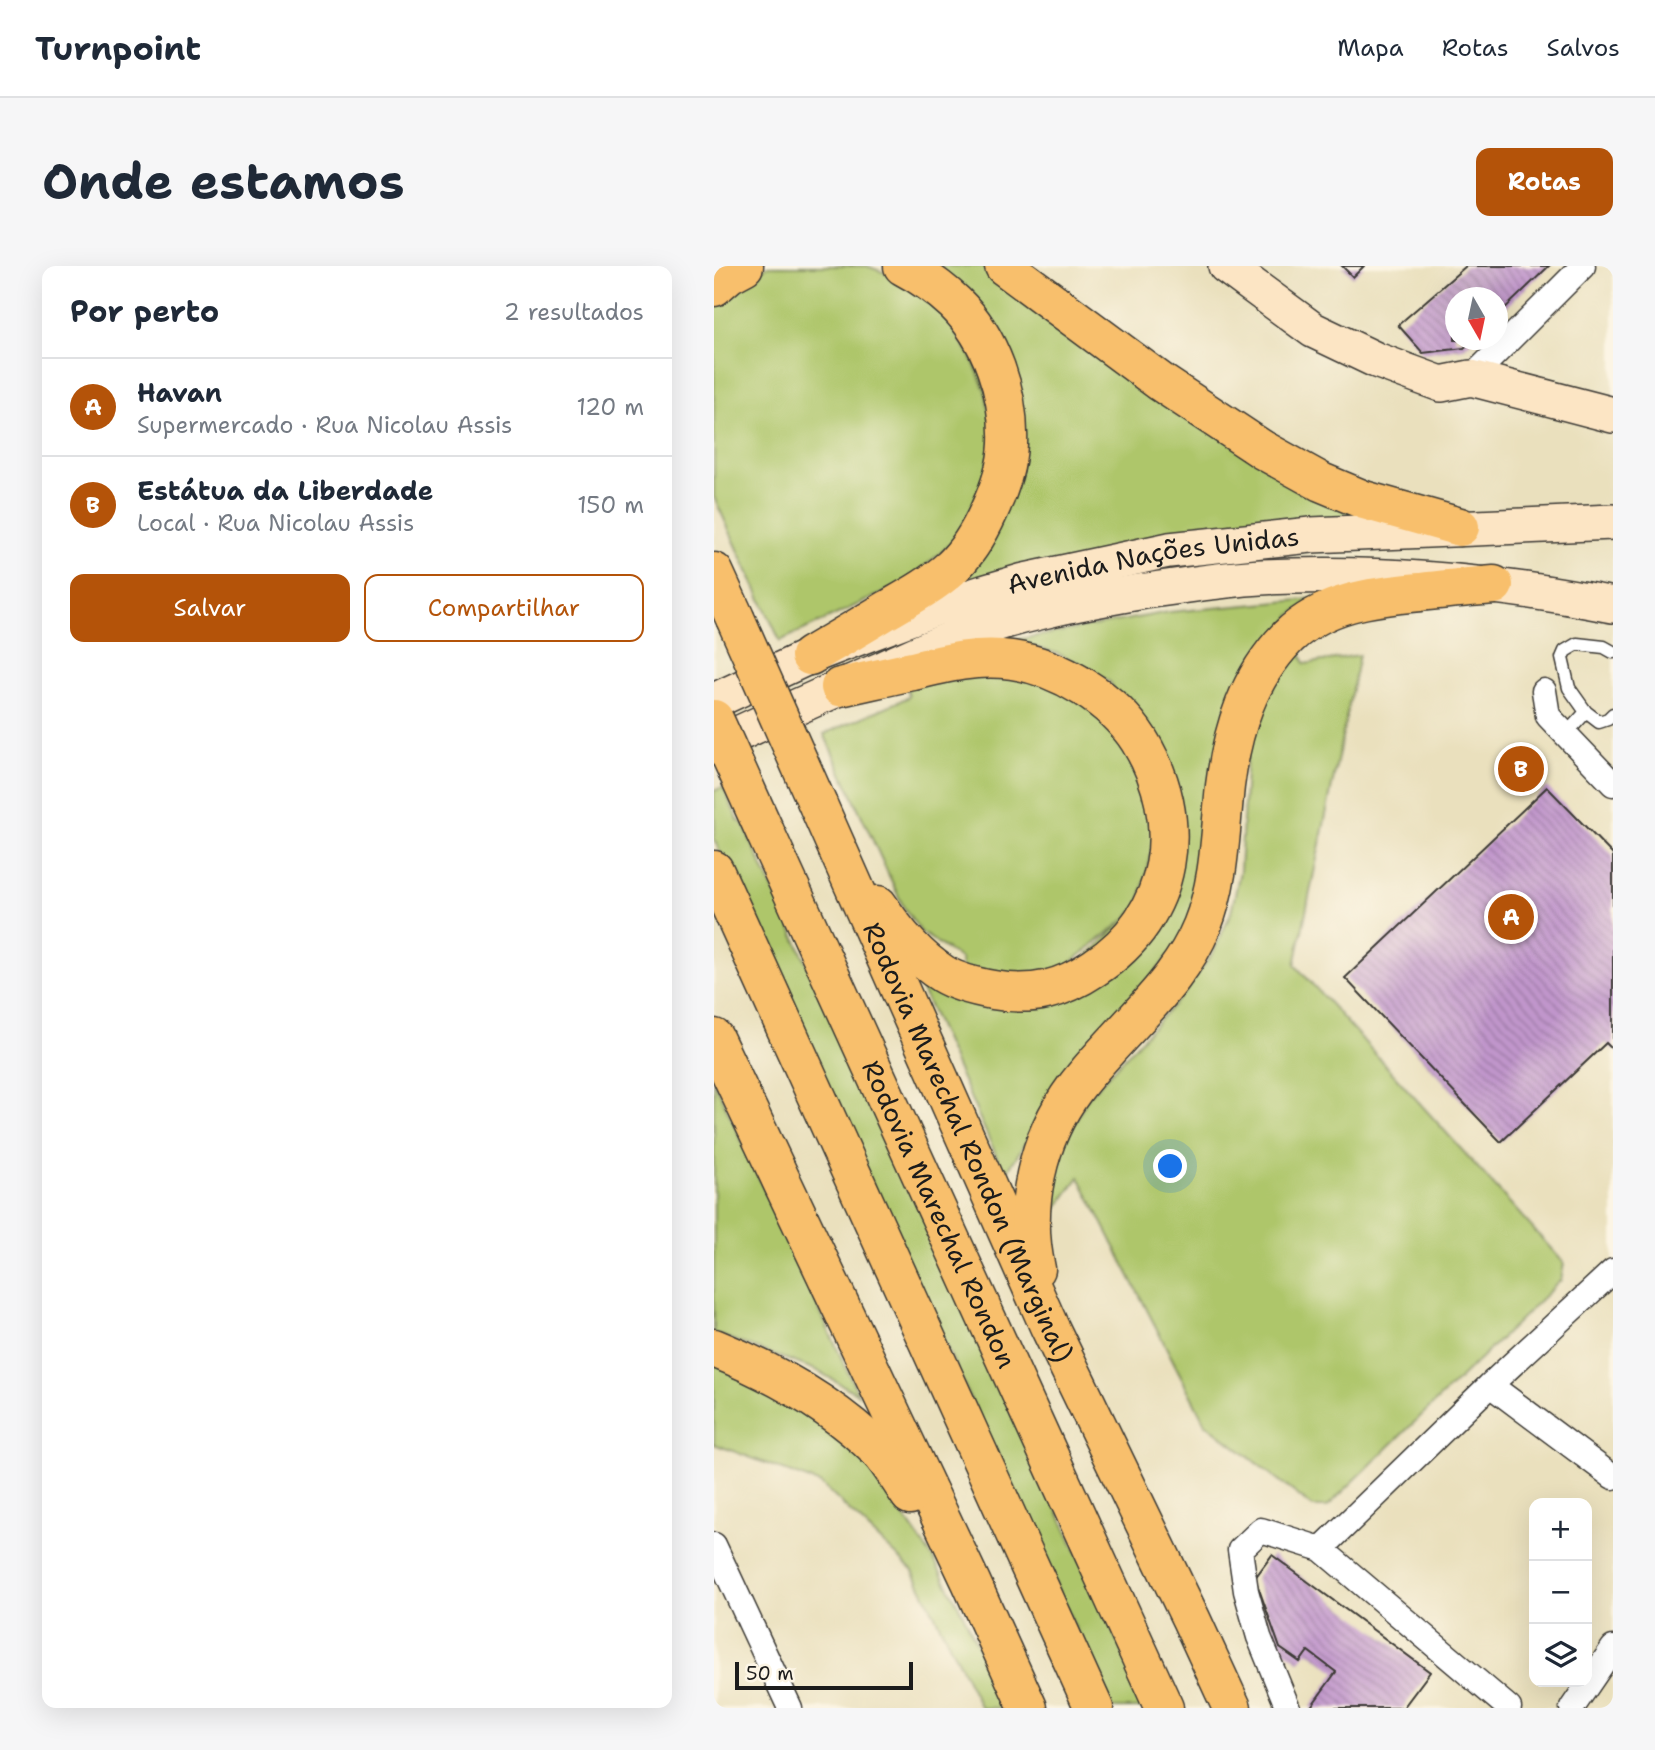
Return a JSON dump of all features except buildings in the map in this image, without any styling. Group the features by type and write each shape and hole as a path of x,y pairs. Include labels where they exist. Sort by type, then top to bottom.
{"highway":[{"path":"714,286 744,266"},
{"path":"810,656 931,585 953,566 984,521 997,495 1004,469 1008,444 1006,412 994,362 981,337 957,305 922,276 903,266"},
{"path":"1004,266 1162,383 1263,450 1321,482 1364,500 1460,527"},
{"name":"Rodovia Marechal Rondon (Marginal)","path":"714,572 1049,1326 1231,1708"},
{"path":"1049,1326 1032,1255 1031,1232 1035,1178 1044,1147 1056,1117 1075,1088 1168,983 1186,957 1202,926 1213,892 1220,850 1230,752 1252,686 1269,658 1290,635 1314,617 1342,604 1375,596 1494,585"},
{"path":"820,810 893,928 926,962 963,983 1009,993 1031,993 1056,988 1079,978 1122,948 1139,928 1152,905 1161,885 1166,860 1166,807 1150,758 1122,718 1077,682 1035,665 1012,660 985,659 957,660 840,687"},
{"name":"Rodovia Marechal Rondon","path":"714,719 1164,1708"},
{"path":"714,870 1094,1708"},
{"path":"714,1038 1028,1708"},
{"path":"714,1348 738,1358 822,1405 880,1453 971,1582"}],"main road":[{"path":"1226,266 1313,330 1376,360 1441,384 1471,378 1613,415"},
{"name":"Avenida Nações Unidas","path":"714,701 810,656 983,593 1024,581 1169,550 1311,535 1613,522"},
{"name":"Avenida Nações Unidas","path":"714,745 951,639 1071,603 1197,583 1259,577 1399,576 1551,592 1613,605"},
{"name":"Avenida Nações Unidas","path":"1551,592 1613,619"}],"street":[{"path":"1471,378 1583,266"},
{"path":"1545,691 1548,716 1613,784"},
{"path":"1321,1549 1490,1385 1613,1271"},
{"path":"1490,1385 1613,1477"},
{"path":"1288,1708 1259,1637 1246,1591 1240,1550 1261,1530 1321,1549 1509,1708"},
{"path":"714,1545 790,1708"},
{"path":"1572,1708 1613,1648"}],"lane":[{"path":"1613,652 1604,647 1577,644 1565,651 1562,658 1569,688 1586,712 1599,722 1613,714"},
{"path":"1566,734 1586,712"}],"green space":[{"path":"768,266 867,266 894,276 940,308 982,374 993,432 984,483 958,538 906,582 780,641 714,497 714,304 748,276"},
{"path":"934,266 984,266 1140,379 1393,519 929,598 1020,476"},
{"path":"1312,599 1290,616 1185,935 1047,1108 1005,1175 918,981 954,997 1036,1006 1177,869 1111,683 1087,667 1056,653 1010,641 1169,612"},
{"path":"1298,647 1305,664 1359,655 1295,965 1564,1263 1561,1280 1327,1507 1313,1507 1205,1423 1079,1177 1040,1232 1048,1172 1088,1097 1187,990 1214,951 1231,913 1240,871 1247,754 1252,722"},
{"path":"989,669 1073,692 1133,751 1156,832 1138,909 1049,980 962,968 961,959 921,932 903,906 824,734 909,697 907,686"},
{"path":"723,787 738,820 743,824 1148,1708 1112,1708 714,839 714,791"},
{"path":"714,1081 858,1394 816,1370 714,1333"},
{"path":"714,1361 804,1409 873,1472 934,1560 963,1614 1007,1708 981,1708 913,1571 821,1484 714,1444"}],"place":[{"name":"Estátua da Liberdade","path":"1521,769"},
{"name":"Havan","path":"1511,917"}]}
